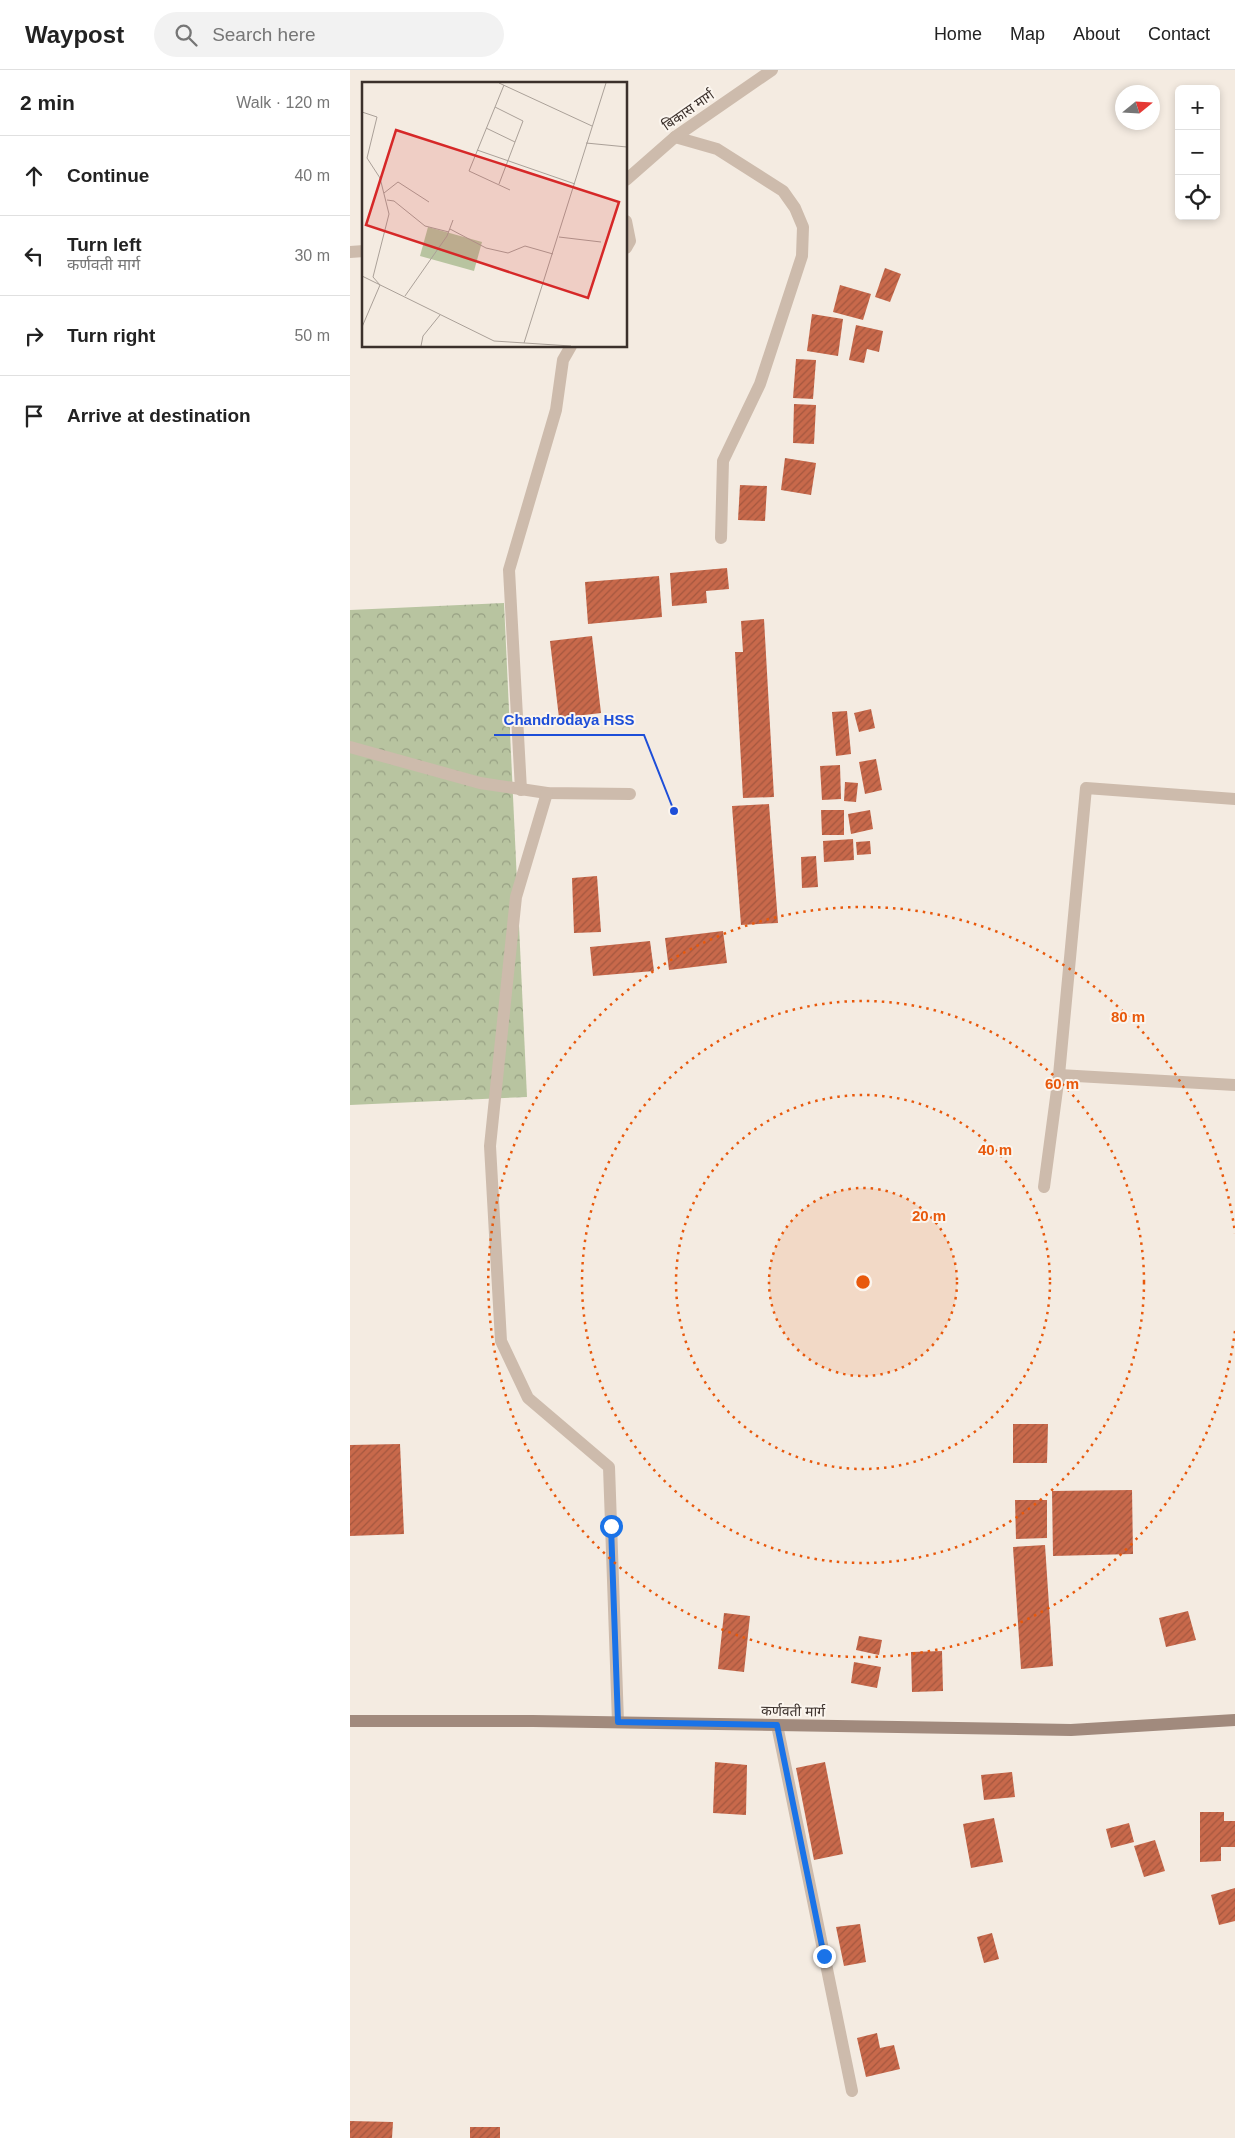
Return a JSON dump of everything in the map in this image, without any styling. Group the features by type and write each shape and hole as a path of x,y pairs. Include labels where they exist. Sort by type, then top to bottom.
{"main road":[{"name":"कर्णवती मार्ग","path":"350,1721 618,1722 1071,1730 1235,1720"}],"street":[{"name":"बिकास मार्ग","path":"628,178 674,137 772,70"},
{"path":"674,137 717,149 783,191 796,208 803,227 802,256 760,384 723,461 721,538"},
{"path":"628,230 630,241 628,244"},
{"path":"521,790 509,570 556,410 563,360 570,348"},
{"path":"350,747 480,783 521,790 547,793 630,794"},
{"path":"1044,1187 1059,1075 1086,788 1235,799"},
{"path":"547,793 516,897 490,1146 501,1341 528,1398 609,1467 618,1722"},
{"path":"1059,1075 1235,1085"},
{"path":"777,1725 852,2091"}],"green space":[{"path":"504,603 527,1097 350,1105 350,610"}],"building":[{"path":"885,268 901,274 890,302 875,297"},
{"path":"840,285 871,294 863,320 833,312"},
{"path":"812,314 843,319 838,356 807,351"},
{"path":"856,325 883,331 879,352 867,349 864,363 849,360"},
{"path":"796,359 816,360 813,399 793,398"},
{"path":"794,404 816,405 814,444 793,443"},
{"path":"785,458 816,463 811,495 781,490"},
{"path":"740,485 767,486 765,521 738,520"},
{"path":"727,568 729,589 706,591 707,603 672,606 670,573"},
{"path":"659,576 662,617 588,624 585,582"},
{"path":"764,619 774,797 743,798 735,652 743,652 741,621"},
{"path":"592,636 601,713 559,718 550,641"},
{"path":"871,709 875,728 859,732 854,713"},
{"path":"847,711 851,754 836,756 832,712"},
{"path":"876,759 882,790 865,794 859,762"},
{"path":"840,765 841,799 822,800 820,766"},
{"path":"845,782 858,783 856,802 844,801"},
{"path":"769,804 778,923 741,925 732,806"},
{"path":"821,810 844,810 844,835 822,835"},
{"path":"870,810 873,829 851,834 848,814"},
{"path":"853,839 854,860 824,862 823,841"},
{"path":"870,841 871,854 857,855 856,842"},
{"path":"816,856 818,887 802,888 801,857"},
{"path":"597,876 601,932 574,933 572,878"},
{"path":"723,931 727,963 669,970 665,938"},
{"path":"650,941 654,971 593,976 590,947"},
{"path":"1013,1424 1048,1424 1047,1463 1013,1463"},
{"path":"400,1444 404,1534 350,1536 350,1445"},
{"path":"1132,1490 1133,1554 1053,1556 1052,1491"},
{"path":"1015,1500 1047,1500 1047,1538 1016,1539"},
{"path":"1045,1545 1053,1666 1021,1669 1013,1547"},
{"path":"1188,1611 1196,1640 1166,1647 1159,1618"},
{"path":"724,1613 750,1616 744,1672 718,1669"},
{"path":"859,1636 882,1640 879,1655 856,1650"},
{"path":"942,1651 943,1691 912,1692 911,1652"},
{"path":"854,1662 881,1667 877,1688 851,1683"},
{"path":"715,1762 747,1765 746,1815 713,1813"},
{"path":"825,1762 843,1854 814,1860 796,1768"},
{"path":"1012,1772 1015,1797 984,1800 981,1775"},
{"path":"1200,1812 1224,1812 1224,1821 1235,1821 1235,1847 1221,1847 1221,1861 1200,1862"},
{"path":"994,1818 1003,1862 971,1868 963,1824"},
{"path":"1129,1823 1134,1842 1111,1848 1106,1829"},
{"path":"1155,1840 1165,1871 1144,1877 1134,1846"},
{"path":"1235,1888 1235,1921 1219,1925 1211,1895"},
{"path":"860,1924 866,1962 844,1966 836,1927"},
{"path":"992,1933 999,1959 984,1963 977,1937"},
{"path":"877,2033 880,2048 894,2045 900,2069 866,2077 857,2038"},
{"path":"350,2121 393,2122 392,2138 350,2138"},
{"path":"470,2127 500,2127 500,2138 470,2138"}],"place":[{"name":"Chandrodaya HSS","path":"674,811"}],"route":[{"path":"611,1526 618,1722 777,1725 824,1956"}]}
